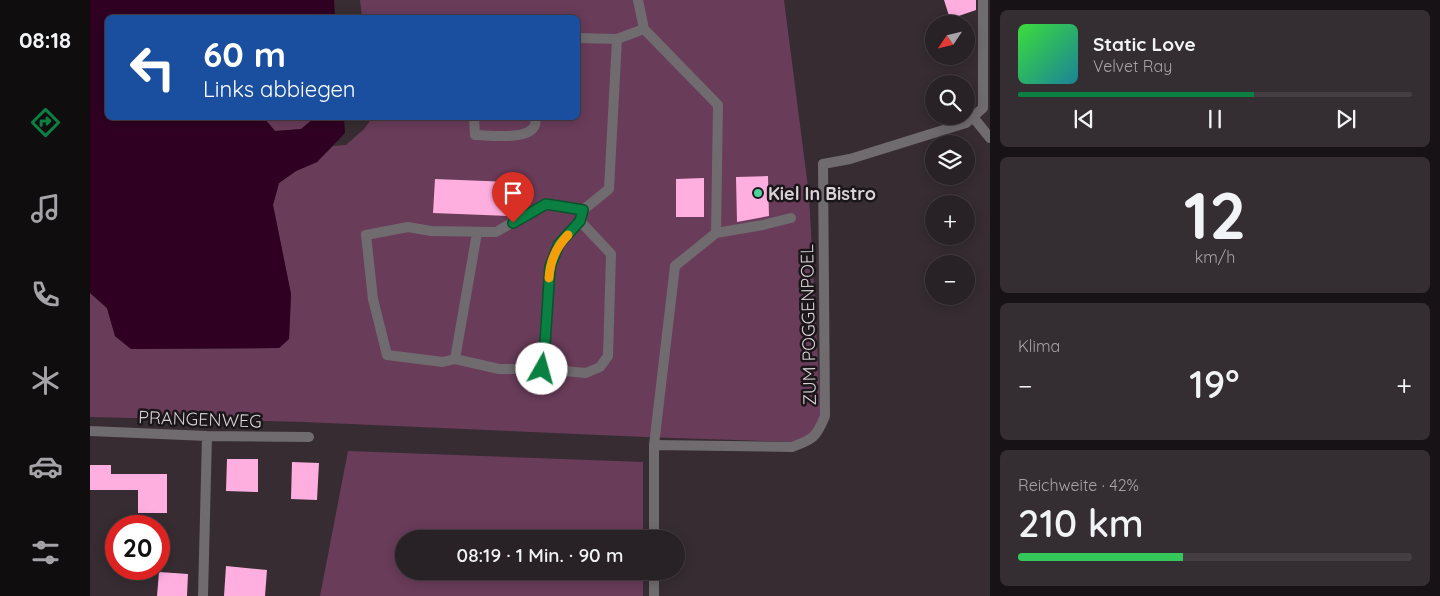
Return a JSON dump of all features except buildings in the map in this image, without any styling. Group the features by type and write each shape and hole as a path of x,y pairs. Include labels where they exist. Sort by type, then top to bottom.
{"street":[{"path":"638,0 644,28 718,105 716,233"},
{"path":"975,115 983,108 983,0"},
{"path":"580,38 617,39 644,28"},
{"path":"542,369 550,267 559,244 580,221 583,210 609,188 617,39"},
{"path":"975,119 990,138"},
{"path":"474,120 475,134 497,136 517,136 529,132 535,126 535,120"},
{"name":"ZUM POGGENPOEL","path":"654,445 792,447 811,440 820,430 825,416 823,164 850,159 960,125"},
{"path":"580,221 611,254 608,356 600,367 586,373 542,369 498,369 456,359 443,362 386,355 373,299 366,235 408,227 431,231 496,232 546,204 583,210"},
{"path":"654,530 654,445 674,266 716,233 790,218"},
{"path":"456,359 477,233"},
{"name":"PRANGENWEG","path":"90,431 207,436 309,437"},
{"path":"203,596 207,436"},
{"path":"654,580 654,596"}],"shaded area":[{"path":"90,0 334,0 335,15 105,15 105,120 266,120 275,131 301,129 312,120 344,120 345,133 317,162 296,171 279,183 273,205 291,294 289,339 279,348 131,349 115,336 107,308 90,293"},
{"path":"360,0 784,0 809,195 821,418 812,432 802,439 791,442 304,422 90,417 90,293 107,308 115,336 131,349 279,348 289,339 291,294 273,205 279,183 296,171 317,162 333,146 346,145 364,129 371,120 580,120 580,15 362,15"},
{"path":"266,120 312,120 302,129 275,131"},
{"path":"348,451 643,462 643,530 395,530 395,580 643,580 643,596 320,596"}],"slow traffic":[{"path":"549,278 550,267 559,244 568,235"}],"place":[{"name":"Kiel In Bistro","path":"758,193"}],"route":[{"path":"513,223 546,204 583,210 580,221 559,244 550,267 542,369"}]}
